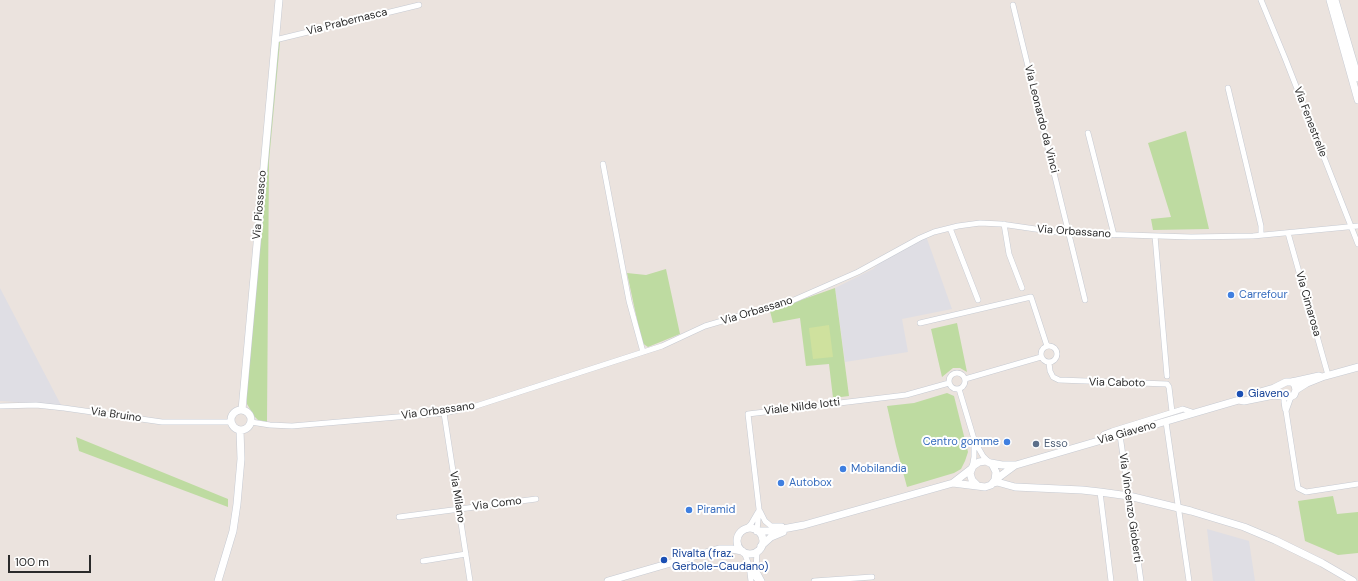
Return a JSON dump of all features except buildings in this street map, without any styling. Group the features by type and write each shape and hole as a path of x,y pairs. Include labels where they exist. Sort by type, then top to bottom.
{"main road":[{"name":"Via Piossasco","path":"242,410 279,0"},
{"path":"1330,0 1358,100"},
{"path":"1335,0 1358,78"},
{"path":"1325,376 1286,382 1281,385 1280,390 1286,396 1294,395 1296,390 1306,384 1325,376 1358,367"},
{"path":"1292,382 1295,385 1296,390"},
{"name":"Via Giaveno","path":"759,549 771,537 804,525 953,483 979,462 986,461 1002,465 1016,465 1196,414 1281,385"},
{"name":"Via Giaveno","path":"1239,400 1244,401 1274,395 1286,396"},
{"path":"242,410 248,412 251,422 246,429 240,430 234,428 231,419 234,413 242,410"},
{"path":"218,581 234,524 241,459 240,430"},
{"path":"991,463 996,470 994,481 1015,488 1082,490 1128,496 1178,507 1238,525 1275,540 1322,563 1353,581"},
{"name":"Via Giaveno","path":"953,483 985,487 1016,465"},
{"path":"971,470 972,480 977,485"},
{"name":"Via Giaveno","path":"746,529 772,531 804,525"},
{"path":"608,581 719,549 730,543 738,536 740,532 746,529"},
{"path":"719,549 732,549 751,554 759,549 762,538 757,531"},
{"path":"738,536 738,546 743,552"}],"street":[{"name":"Via Fenestrelle","path":"1261,0 1358,244"},
{"name":"Via Leonardo da Vinci","path":"1013,4 1085,300"},
{"name":"Via Prabernasca","path":"275,40 419,5"},
{"path":"1228,88 1262,235"},
{"path":"1088,133 1114,235"},
{"path":"604,164 629,301 643,352"},
{"name":"Via Orbassano","path":"251,422 268,425 292,426 444,413 476,406 662,346 705,326 794,300 858,272 920,238 934,232 950,228 980,223 1004,224 1068,233 1191,237 1262,235 1358,226"},
{"path":"1004,224 1009,254 1022,288"},
{"path":"950,228 978,300"},
{"name":"Via Cimarosa","path":"1288,233 1325,376"},
{"path":"1155,236 1167,376"},
{"path":"920,323 1031,297 1047,346"},
{"path":"1047,346 1054,348 1057,354 1056,359 1049,363 1044,361 1041,357 1042,349 1047,346"},
{"name":"Viale Nilde Iotti","path":"759,509 748,414 906,394 949,383 950,377 955,373 961,373 965,379 1041,357"},
{"name":"Via Caboto","path":"1049,363 1053,377 1059,380 1166,384 1169,386 1172,412"},
{"path":"949,383 954,388 960,389 965,385 965,379"},
{"path":"960,389 974,439 981,452 991,463"},
{"path":"1286,396 1284,402 1298,488 1306,492 1358,484"},
{"name":"Via Bruino","path":"0,406 36,405 162,422 231,422"},
{"path":"1098,441 1104,434 1172,412 1183,409 1196,414"},
{"name":"Via Milano","path":"444,413 470,581"},
{"path":"1166,422 1189,581"},
{"name":"Via Vincenzo Gioberti","path":"1120,435 1140,581"},
{"path":"971,470 974,458 974,439"},
{"path":"1100,492 1111,581"},
{"name":"Via Como","path":"399,517 536,499"},
{"path":"746,529 755,519 759,509"},
{"path":"757,531 759,509"},
{"name":"Via Giaveno","path":"759,509 763,518 771,526 804,525"},
{"path":"759,549 756,570 762,581"},
{"path":"743,552 748,559 751,581"},
{"path":"423,561 466,554"},
{"path":"750,570 758,581"},
{"path":"814,581 872,577"}],"shaded area":[{"path":"926,236 952,309 902,319 908,352 845,362 835,288 873,269 882,260"},
{"path":"0,288 61,405 0,401"},
{"path":"1207,529 1249,541 1255,581 1213,581"}],"green space":[{"path":"278,42 280,42 269,161 267,422 258,420 254,416 247,404 246,393"},
{"path":"1186,131 1209,229 1153,230 1151,219 1171,217 1148,143"},
{"path":"666,269 680,334 648,347 642,343 627,273 646,275"},
{"path":"835,288 849,396 833,398 829,364 806,366 800,318 773,323 770,311"},
{"path":"957,323 967,372 960,368 953,368 942,377 931,329"},
{"path":"829,325 833,357 813,359 809,328"},
{"path":"947,393 954,396 968,452 965,461 961,469 954,473 907,487 887,406 914,403"},
{"path":"76,437 228,499 228,507 79,451"},
{"path":"1333,496 1337,514 1358,512 1358,553 1338,555 1305,541 1298,501"}],"place":[{"name":"Carrefour","path":"1231,295"},
{"name":"Giaveno","path":"1240,394"},
{"name":"Centro gomme","path":"1007,442"},
{"name":"Esso","path":"1036,444"},
{"name":"Mobilandia","path":"843,469"},
{"name":"Autobox","path":"781,483"},
{"name":"Piramid","path":"689,510"},
{"name":"Rivalta (fraz. Gerbole-Caudano)","path":"664,560"}]}
